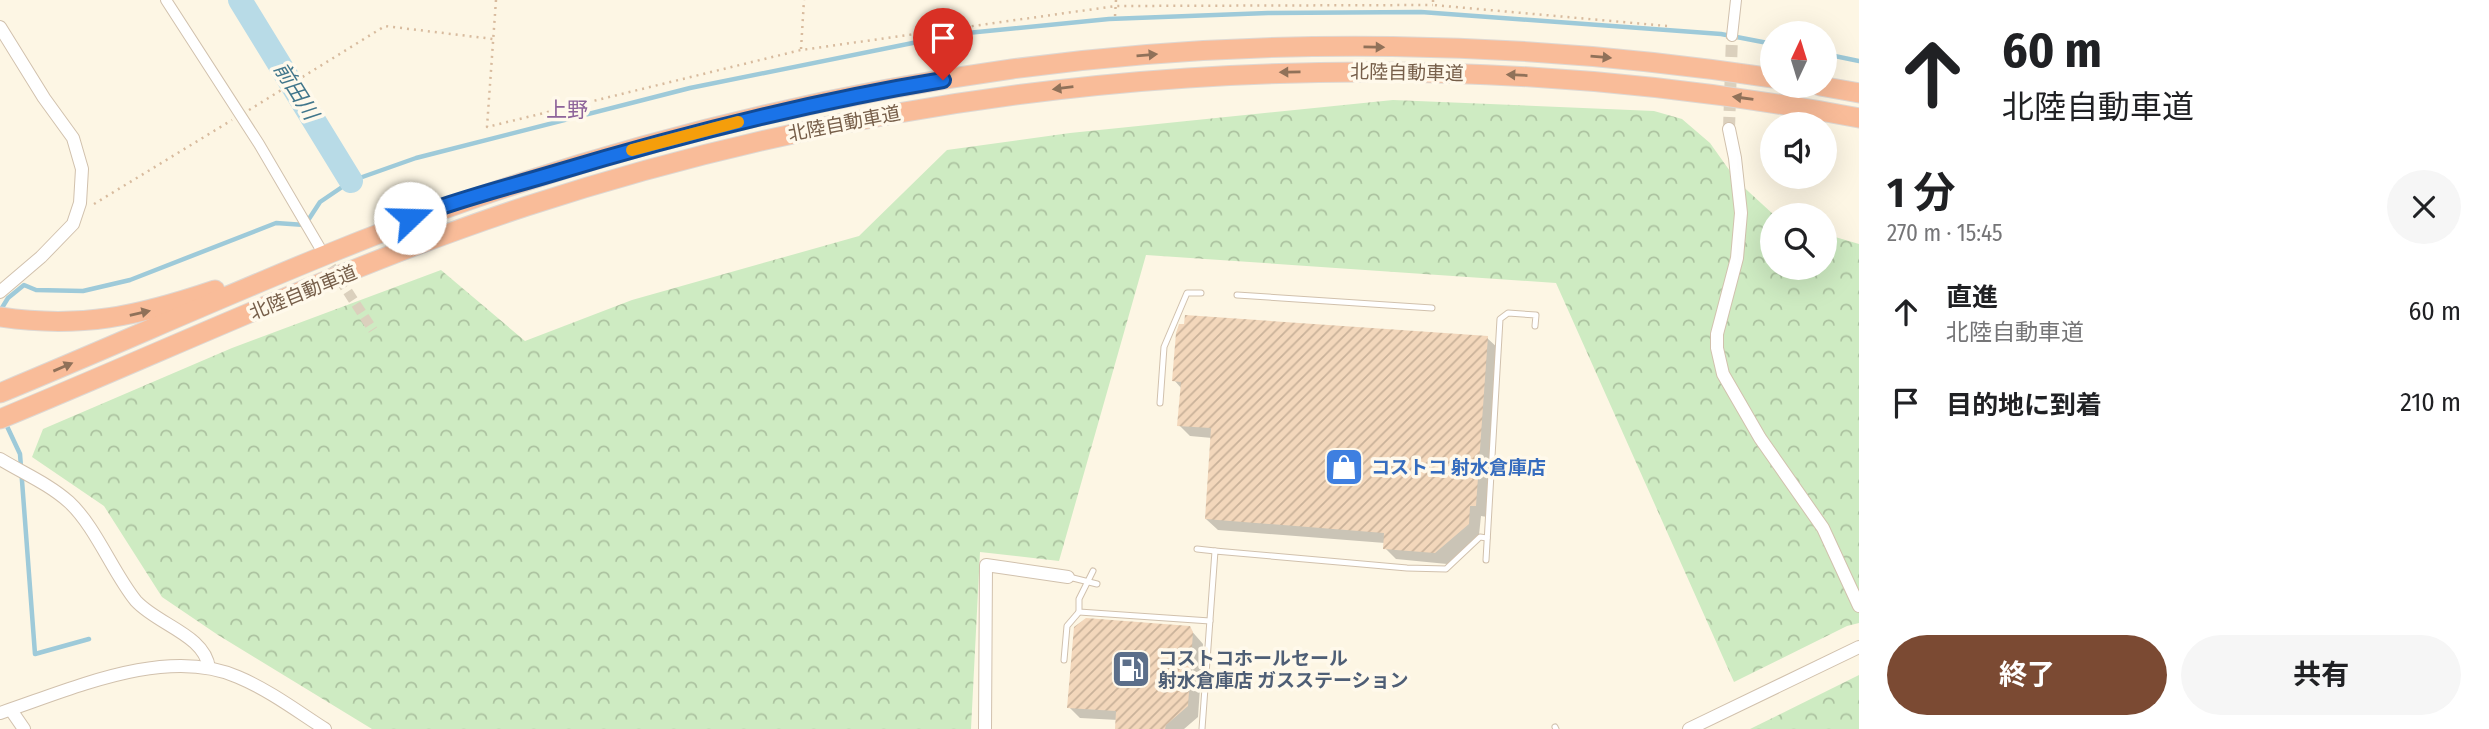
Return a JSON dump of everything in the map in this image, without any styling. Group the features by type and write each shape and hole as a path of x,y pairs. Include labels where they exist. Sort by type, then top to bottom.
{"highway":[{"name":"北陸自動車道","path":"0,393 342,249 518,184 683,135 768,114 920,84 1012,69 1264,48 1440,48 1604,58 1760,76"},
{"name":"北陸自動車道","path":"5,424 128,366 350,273 440,237 526,207 681,160 773,138 852,121 1000,96 1184,76 1344,71 1427,72 1615,83 1742,98 1859,118"},
{"path":"1838,89 1859,93"},
{"path":"0,317 80,323 141,313 244,281 457,200 518,184"}],"street":[{"path":"166,0 240,115 320,248"},
{"path":"1732,36 1736,0"},
{"path":"0,27 44,98 73,138 82,169 80,203 73,224 41,257 0,292"},
{"path":"1729,129 1741,213 1737,258 1717,334 1723,374 1760,438 1823,528 1859,606"},
{"path":"0,459 71,503 136,600 153,615 199,644 208,655 209,668"},
{"path":"985,729 986,565 1068,577"},
{"path":"1689,729 1859,647"},
{"path":"24,729 6,711 125,673 184,665 209,668 236,676 262,689 325,729"}],"lane":[{"path":"1160,403 1164,347 1186,293 1201,293"},
{"path":"1237,295 1432,309"},
{"path":"1486,560 1500,319 1508,313 1536,315 1535,326"},
{"path":"1197,549 1407,568 1446,569 1480,537 1487,538"},
{"path":"1202,729 1216,551"},
{"path":"1064,660 1067,626 1079,612 1079,599 1093,571"},
{"path":"1068,577 1097,584"},
{"path":"1079,612 1210,621"}],"path":[{"path":"496,0 487,127 801,50 1116,6 1433,5 1667,26"},
{"path":"801,50 804,0"},
{"path":"1115,16 1116,0"},
{"path":"1433,0 1433,5"},
{"path":"76,215 385,26 493,39"}],"green space":[{"path":"1393,100 1654,111 1682,119 1710,143 1737,181 1761,203 1760,280 1837,280 1837,238 1859,244 1859,623 1847,626 1734,682 1556,283 1146,255 1059,561 980,552 971,729 372,729 218,635 162,597 104,506 32,457 43,429 232,348 441,270 525,341 632,300 859,236 947,150 1070,133"},
{"path":"1859,675 1859,729 1750,729"}],"building":[{"name":"コストコ 射水倉庫店","path":"1185,315 1488,336 1476,506 1470,506 1469,524 1435,553 1383,549 1384,533 1205,519 1211,428 1177,426 1181,382 1172,381 1176,333 1179,324 1184,324"},
{"name":"コストコホールセール 射水倉庫店 ガスステーション","path":"1086,618 1190,626 1193,632 1188,706 1166,725 1165,729 1115,729 1116,711 1067,708 1074,627"}],"waterway":[{"name":"前田川","path":"240,0 351,181"},
{"path":"0,311 8,298 24,285 36,290 83,291 130,280 276,223 305,225 320,202 351,181 416,158 690,88 957,34 1109,19 1268,13 1421,12 1721,34 1760,42"},
{"path":"1838,57 1859,61"},
{"path":"5,422 20,454 35,654 89,639"}],"tunnel":[{"path":"1729,129 1732,36"},
{"path":"323,254 373,330"}],"slow traffic":[{"path":"632,150 738,122"}],"place":[{"name":"コストコ 射水倉庫店","path":"1344,467"},
{"name":"コストコホールセール 射水倉庫店 ガスステーション","path":"1131,669"}],"district":[{"name":"上野","path":"567,110"}],"route":[{"path":"410,218 457,200 683,135 768,114 943,80"}]}
